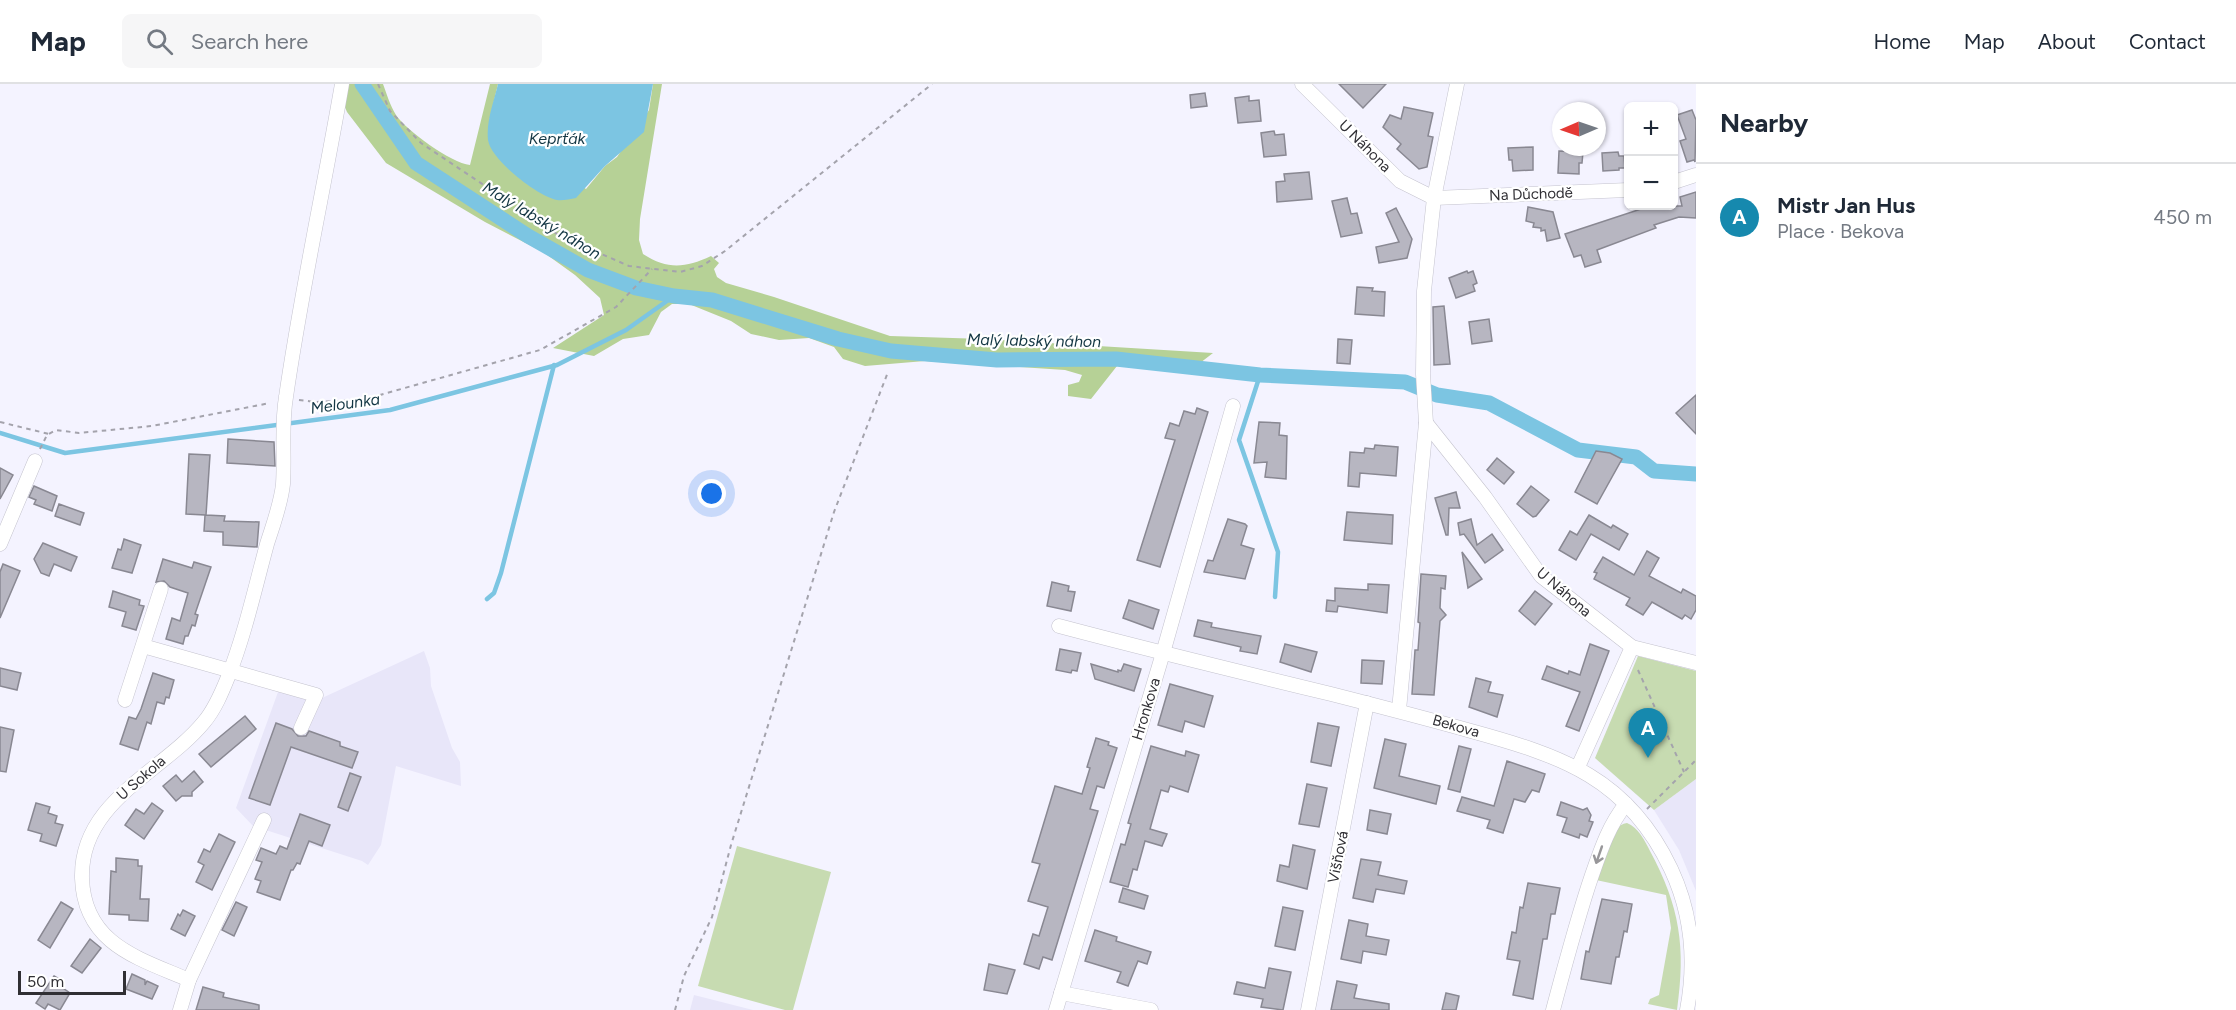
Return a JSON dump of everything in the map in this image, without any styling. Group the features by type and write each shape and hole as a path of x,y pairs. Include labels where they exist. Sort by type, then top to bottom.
{"street":[{"name":"U Sokola","path":"189,980 127,953 99,930 90,915 84,897 82,878 84,859 96,827 118,797 206,721 214,708 241,643 283,487 285,405 342,84"},
{"name":"U Náhona","path":"1302,84 1400,181 1434,198"},
{"path":"1399,710 1426,423 1423,374 1424,291 1434,198 1457,84"},
{"path":"1678,181 1696,175"},
{"name":"Na Důchodě","path":"1434,198 1624,190"},
{"name":"Hronkova","path":"1056,1010 1163,653 1233,406"},
{"name":"U Náhona","path":"1426,423 1485,497 1541,576 1630,650"},
{"path":"0,544 37,458"},
{"path":"126,700 161,589"},
{"name":"Bekova","path":"1059,626 1399,710 1526,746 1578,767 1639,816 1662,851 1682,896 1689,922 1693,965 1687,1010"},
{"path":"143,646 316,695 301,728"},
{"path":"1578,767 1630,650 1696,663"},
{"name":"Višňová","path":"1308,1010 1367,703"},
{"path":"1553,1010 1571,943 1600,853 1610,827 1626,804"},
{"path":"180,1010 189,980 264,820"},
{"path":"1061,993 1151,1010"}],"path":[{"path":"378,84 390,111 421,142 560,236 629,266 680,272 702,266 725,251 932,84"},
{"path":"37,458 46,436 56,430 79,433 152,426 285,405 362,400 540,350 616,307 651,269"},
{"path":"675,1010 684,976 712,917 738,824 834,512 888,372"},
{"path":"0,422 49,434"},
{"path":"1630,650 1684,772"},
{"path":"1639,816 1696,760"}],"shaded area":[{"path":"424,651 430,668 431,686 452,748 460,762 461,786 396,766 381,845 368,865 362,861 253,826 236,808 278,692 322,698"},
{"path":"1696,779 1696,891 1679,850 1654,810"},
{"path":"694,995 753,1010 690,1010"}],"green space":[{"path":"335,84 383,84 390,104 402,122 441,153 470,165 490,84 498,84 489,122 586,189 605,166 617,157 649,110 653,84 662,84 640,219 639,240 643,254 652,259 669,265 685,265 711,256 719,263 714,269 717,277 726,283 890,336 984,339 1213,353 1187,373 1117,366 1091,399 1068,396 1068,385 1079,382 1082,375 1065,370 925,361 865,366 843,359 834,347 809,338 779,340 751,334 731,321 689,304 672,304 661,312 649,335 623,339 594,356 553,348 604,315 600,298 575,275 543,252 485,222 386,163 347,112"},
{"path":"1638,656 1696,671 1696,779 1654,810 1595,758"},
{"path":"1627,823 1638,831 1646,843 1660,871 1674,909 1681,966 1677,1010 1648,1004 1650,999 1659,995 1671,928 1666,895 1596,880 1603,855 1615,830"},
{"path":"737,846 831,872 793,1010 785,1010 698,986"}],"water":[{"name":"Keprťák","path":"498,84 653,84 644,132 605,166 576,198 557,200 527,185 506,167 491,148 488,140 488,126"}],"building":[{"path":"1339,84 1386,84 1363,108"},
{"path":"1205,93 1207,106 1191,108 1190,95"},
{"path":"1249,96 1249,101 1259,100 1261,121 1238,123 1235,98"},
{"path":"1404,107 1433,113 1428,136 1433,137 1427,167 1419,169 1397,149 1401,144 1383,127 1390,115 1401,119"},
{"path":"1692,110 1696,120 1695,162 1694,160 1687,162 1680,141 1686,139 1678,115"},
{"path":"1274,131 1275,135 1284,134 1286,155 1264,157 1261,133"},
{"path":"1533,147 1533,170 1513,171 1508,148"},
{"path":"1618,152 1619,156 1624,156 1624,168 1603,171 1602,156 1606,156 1606,153"},
{"path":"1559,156 1583,156 1582,163 1579,163 1579,174 1558,173"},
{"path":"1309,172 1312,199 1277,202 1276,182 1285,181 1284,174"},
{"path":"1696,192 1696,218 1679,217 1654,225 1656,228 1597,250 1601,262 1585,267 1581,255 1574,257 1565,234 1638,210 1678,210 1678,206 1682,206 1680,197"},
{"path":"1347,198 1351,214 1357,213 1362,233 1341,237 1332,201"},
{"path":"1528,207 1553,212 1560,238 1547,241 1545,230 1541,231 1541,228 1533,227 1534,223 1526,221"},
{"path":"1396,208 1412,239 1407,258 1379,263 1376,247 1399,242 1386,213"},
{"path":"1467,271 1468,273 1473,271 1477,283 1473,285 1475,291 1456,298 1449,278"},
{"path":"1357,287 1373,288 1372,291 1385,292 1384,316 1355,314"},
{"path":"1444,306 1450,364 1434,365 1433,307"},
{"path":"1489,319 1492,341 1472,344 1469,322"},
{"path":"1338,339 1352,340 1350,364 1337,363"},
{"path":"1696,395 1696,434 1676,413"},
{"path":"1197,408 1208,412 1160,567 1137,560 1175,440 1165,438 1170,423 1179,426 1184,411 1195,414"},
{"path":"1259,422 1280,423 1279,435 1287,436 1286,479 1265,477 1267,462 1254,463"},
{"path":"228,439 274,442 275,466 227,463"},
{"path":"1375,445 1398,447 1396,476 1360,473 1359,487 1348,486 1350,452 1364,453 1365,448 1374,449"},
{"path":"1596,451 1610,453 1622,459 1597,504 1575,492"},
{"path":"189,454 210,455 206,515 225,516 224,521 259,522 257,547 223,545 223,532 204,531 205,515 186,514"},
{"path":"1497,458 1514,472 1504,484 1487,470"},
{"path":"0,468 13,475 0,499"},
{"path":"34,486 57,496 52,511 34,504 36,500 29,497"},
{"path":"1531,486 1549,500 1533,517 1517,504"},
{"path":"1456,492 1460,508 1449,508 1448,535 1446,535 1435,498"},
{"path":"59,504 84,513 80,525 55,516"},
{"path":"1347,512 1393,515 1392,544 1344,540"},
{"path":"1589,515 1611,528 1613,525 1628,534 1619,550 1591,534 1576,560 1559,550 1570,531 1577,535"},
{"path":"1228,519 1247,526 1241,545 1254,549 1245,579 1204,572 1208,560 1213,561"},
{"path":"1471,519 1477,545 1492,534 1503,550 1485,563 1464,534 1460,535 1458,523"},
{"path":"124,539 141,545 132,573 112,568"},
{"path":"43,543 77,557 71,571 54,564 49,576 41,573 34,559"},
{"path":"1647,551 1659,558 1649,576 1681,593 1683,589 1696,596 1696,610 1691,619 1685,615 1682,619 1652,602 1643,615 1626,605 1630,598 1594,579 1597,573 1594,572 1603,557 1634,575"},
{"path":"1462,552 1482,579 1468,588"},
{"path":"163,559 192,568 194,562 211,567 195,614 198,615 195,626 192,625 183,644 166,639 172,618 180,621 188,593 170,587 164,581 156,582"},
{"path":"3,564 20,571 0,618 0,572"},
{"path":"1421,574 1446,576 1445,589 1441,588 1440,608 1446,615 1440,621 1434,695 1412,694 1415,650 1418,650"},
{"path":"1052,582 1069,586 1068,591 1075,592 1071,611 1047,606"},
{"path":"1368,584 1389,585 1387,613 1338,606 1337,612 1326,611 1327,600 1335,601 1335,588 1368,590"},
{"path":"113,591 140,600 139,605 144,606 136,630 122,626 126,612 109,607"},
{"path":"1535,591 1552,604 1535,625 1519,611"},
{"path":"1129,600 1159,610 1153,629 1123,618"},
{"path":"1198,620 1212,623 1211,627 1261,636 1257,654 1240,651 1241,647 1194,636"},
{"path":"1285,644 1317,652 1311,672 1280,662"},
{"path":"1590,644 1609,651 1579,731 1566,726 1580,692 1542,679 1547,666 1568,674 1569,671 1580,675"},
{"path":"1060,649 1081,653 1077,671 1072,670 1071,673 1056,670"},
{"path":"1362,660 1384,661 1382,684 1361,683"},
{"path":"1091,664 1118,672 1124,664 1141,669 1134,691 1095,679"},
{"path":"0,668 21,673 17,690 0,686"},
{"path":"153,673 174,680 169,698 166,697 164,704 157,702 151,724 147,722 138,750 120,744 129,717 136,719 141,709"},
{"path":"1476,678 1491,682 1488,692 1503,695 1497,717 1469,707"},
{"path":"1170,684 1213,696 1204,727 1185,721 1182,732 1158,725"},
{"path":"245,716 256,729 211,767 199,754"},
{"path":"276,723 292,729 298,736 306,736 309,731 340,742 340,746 358,752 352,768 291,747 270,805 249,798"},
{"path":"1318,723 1339,727 1331,766 1311,762"},
{"path":"0,727 14,730 6,772 0,771"},
{"path":"1096,738 1109,742 1108,745 1117,748 1104,788 1097,786 1090,809 1098,811 1052,960 1043,957 1039,969 1024,964 1033,934 1039,936 1048,907 1028,901 1040,864 1032,862 1055,786 1082,794"},
{"path":"1385,739 1406,744 1399,776 1440,786 1436,804 1374,788"},
{"path":"1151,746 1185,756 1186,751 1199,755 1188,792 1170,786 1168,792 1161,790 1150,829 1167,834 1162,846 1145,841 1137,870 1133,869 1128,887 1110,882 1121,844 1125,845 1131,824 1128,823"},
{"path":"1459,746 1471,749 1460,792 1448,789"},
{"path":"1507,761 1545,774 1539,792 1532,790 1525,802 1514,799 1503,833 1487,828 1490,820 1457,811 1462,797 1494,806"},
{"path":"194,771 203,782 192,792 192,796 182,796 176,801 163,786 176,775 182,782"},
{"path":"350,773 361,777 348,811 338,807"},
{"path":"1307,784 1327,788 1319,827 1299,824"},
{"path":"1561,802 1583,810 1587,808 1591,815 1589,821 1593,822 1587,837 1580,834 1579,838 1562,832 1567,818 1557,815"},
{"path":"36,803 50,807 48,813 57,816 55,823 63,825 56,846 40,841 42,834 28,830"},
{"path":"152,803 163,811 144,839 125,825 136,809 144,814"},
{"path":"1370,810 1391,814 1387,834 1367,830"},
{"path":"300,814 330,825 322,846 309,841 300,864 297,863 291,870 280,900 257,892 261,881 255,879 262,862 256,860 261,848 276,854 280,846 287,849"},
{"path":"219,834 235,842 212,890 196,882 204,865 198,862 204,849 210,852"},
{"path":"1293,845 1315,850 1307,889 1277,881 1280,865 1289,867"},
{"path":"116,858 138,860 138,866 142,866 140,899 149,899 148,921 129,920 129,915 109,914 111,871 116,872"},
{"path":"1361,859 1381,862 1378,875 1407,881 1404,894 1376,889 1373,902 1353,898"},
{"path":"1528,883 1560,888 1555,914 1551,914 1547,939 1543,939 1533,999 1513,995 1520,961 1507,959 1512,932 1516,933 1520,907 1523,908"},
{"path":"1123,888 1148,896 1144,909 1119,902"},
{"path":"1602,899 1632,904 1627,932 1624,931 1611,984 1581,979 1586,951 1589,952"},
{"path":"61,902 73,909 50,948 38,940"},
{"path":"236,902 247,907 234,936 222,930"},
{"path":"1283,907 1303,911 1295,950 1275,946"},
{"path":"183,910 195,916 185,936 171,929 178,914 180,916"},
{"path":"1349,920 1368,924 1366,936 1389,940 1386,955 1363,951 1361,963 1341,959"},
{"path":"1095,930 1117,937 1116,941 1151,952 1147,964 1138,961 1128,986 1117,982 1121,972 1085,961"},
{"path":"90,939 101,948 82,973 71,966"},
{"path":"989,964 1015,970 1007,994 984,990"},
{"path":"1269,968 1291,972 1283,1010 1261,1007 1263,999 1234,994 1237,982 1265,988"},
{"path":"132,974 145,980 145,985 147,981 158,986 152,999 126,989"},
{"path":"54,976 63,981 60,986 70,993 60,1010 48,1004 45,1009 36,1003"},
{"path":"1337,981 1357,985 1354,998 1389,1004 1389,1010 1331,1010"},
{"path":"203,987 224,993 223,997 259,1005 259,1010 196,1010"},
{"path":"1446,993 1459,996 1456,1010 1442,1010"}],"waterway":[{"name":"Malý labský náhon","path":"362,84 416,163 528,236 588,270 636,288 674,296 712,300 838,339 891,351 997,360 1116,359 1260,375 1405,382 1437,395 1489,403 1578,450 1636,457 1654,471 1696,474"},
{"name":"Melounka","path":"0,433 65,453 390,410 557,365 626,330 674,296"},
{"path":"487,599 494,593 501,573 554,365"},
{"path":"1260,375 1239,440 1278,552 1275,597"}],"place":[{"name":"Mistr Jan Hus","path":"1648,758"}]}
